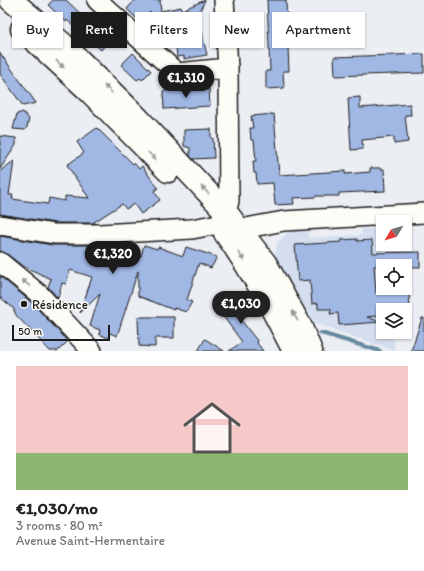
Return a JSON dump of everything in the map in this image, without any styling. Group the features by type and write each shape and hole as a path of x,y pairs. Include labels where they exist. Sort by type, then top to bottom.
{"main road":[{"path":"11,0 63,44 136,116 222,218 252,273 270,302 294,351"},
{"path":"0,10 40,44 222,218 241,229 271,272 300,325 311,351"}],"street":[{"path":"97,0 177,73 228,68"},
{"path":"0,225 54,234 100,234 192,229 222,218 229,201 228,68 224,0"},
{"path":"241,229 284,221 424,213"},
{"path":"0,262 39,294 92,351"}],"shaded area":[{"path":"376,228 376,251 383,251 384,259 376,259 376,295 389,295 389,303 376,303 376,339 394,339 395,351 314,323 275,256 277,243 289,231 301,230 308,232 309,238 362,235 362,229"}],"building":[{"path":"53,0 66,0 79,12 71,12 71,24 63,19 63,12 55,12 48,5"},
{"path":"135,0 161,0 161,11 181,7 182,10 205,0 199,12 135,12 135,17 127,9"},
{"path":"267,0 286,0 287,12 272,12 272,48 288,48 289,71 283,71 284,88 266,89 266,71 270,71"},
{"path":"202,33 207,55 184,59 184,56 177,57 176,48 202,48"},
{"path":"0,53 36,103 23,106 0,74"},
{"path":"133,53 151,71 142,80 140,78 137,80 121,65"},
{"path":"424,54 424,73 335,76 334,57"},
{"path":"209,89 210,106 164,109 163,91"},
{"path":"360,97 360,108 410,104 411,115 405,115 408,142 394,144 394,137 362,140 363,149 351,150 348,98"},
{"path":"23,112 29,119 27,127 25,130 13,129 17,114"},
{"path":"274,114 279,175 345,171 345,174 370,172 370,168 380,168 384,169 385,191 339,193 339,196 293,198 294,204 275,205 273,183 257,184 253,161 256,161 254,140 251,140 250,128 253,128 251,116"},
{"path":"97,128 133,164 134,163 139,169 142,166 158,188 154,191 160,200 141,214 134,204 126,209 122,204 94,222 95,223 55,223 0,214 0,171 14,161 9,195 13,195 12,199 48,204 49,198 65,201 65,196 89,198 67,165 84,153 77,142"},
{"path":"211,129 214,158 193,159 190,156 190,148 184,146 184,130"},
{"path":"0,136 16,138 16,145 0,169"},
{"path":"0,236 52,245 90,245 124,258 127,250 141,256 144,245 157,249 158,247 183,256 186,247 217,257 211,268 199,263 187,300 192,302 186,312 174,308 174,310 138,296 138,271 117,336 110,333 108,338 99,334 100,330 90,326 100,294 80,313 92,277 70,270 66,284 62,283 58,298 48,287 51,279 21,265 7,254 0,251"},
{"path":"341,240 372,240 373,253 420,252 420,267 412,267 412,259 376,259 376,266 374,266 376,295 409,295 410,303 376,303 376,316 367,317 376,320 376,322 339,325 338,313 330,314 331,309 318,309 318,303 312,304 310,280 298,281 295,245 341,242"},
{"name":"Résidence","path":"0,276 31,302 68,341 58,351 50,351 16,315 13,308 0,297"},
{"path":"241,296 252,312 241,320 263,351 229,351 242,342 220,312"},
{"path":"138,317 174,317 174,338 155,338 155,347 139,346"},
{"path":"422,318 424,318 424,351 411,351"},
{"path":"205,339 224,351 198,351"}],"waterway":[{"path":"321,333 380,351"}],"place":[{"name":"Résidence","path":"24,304"}]}
